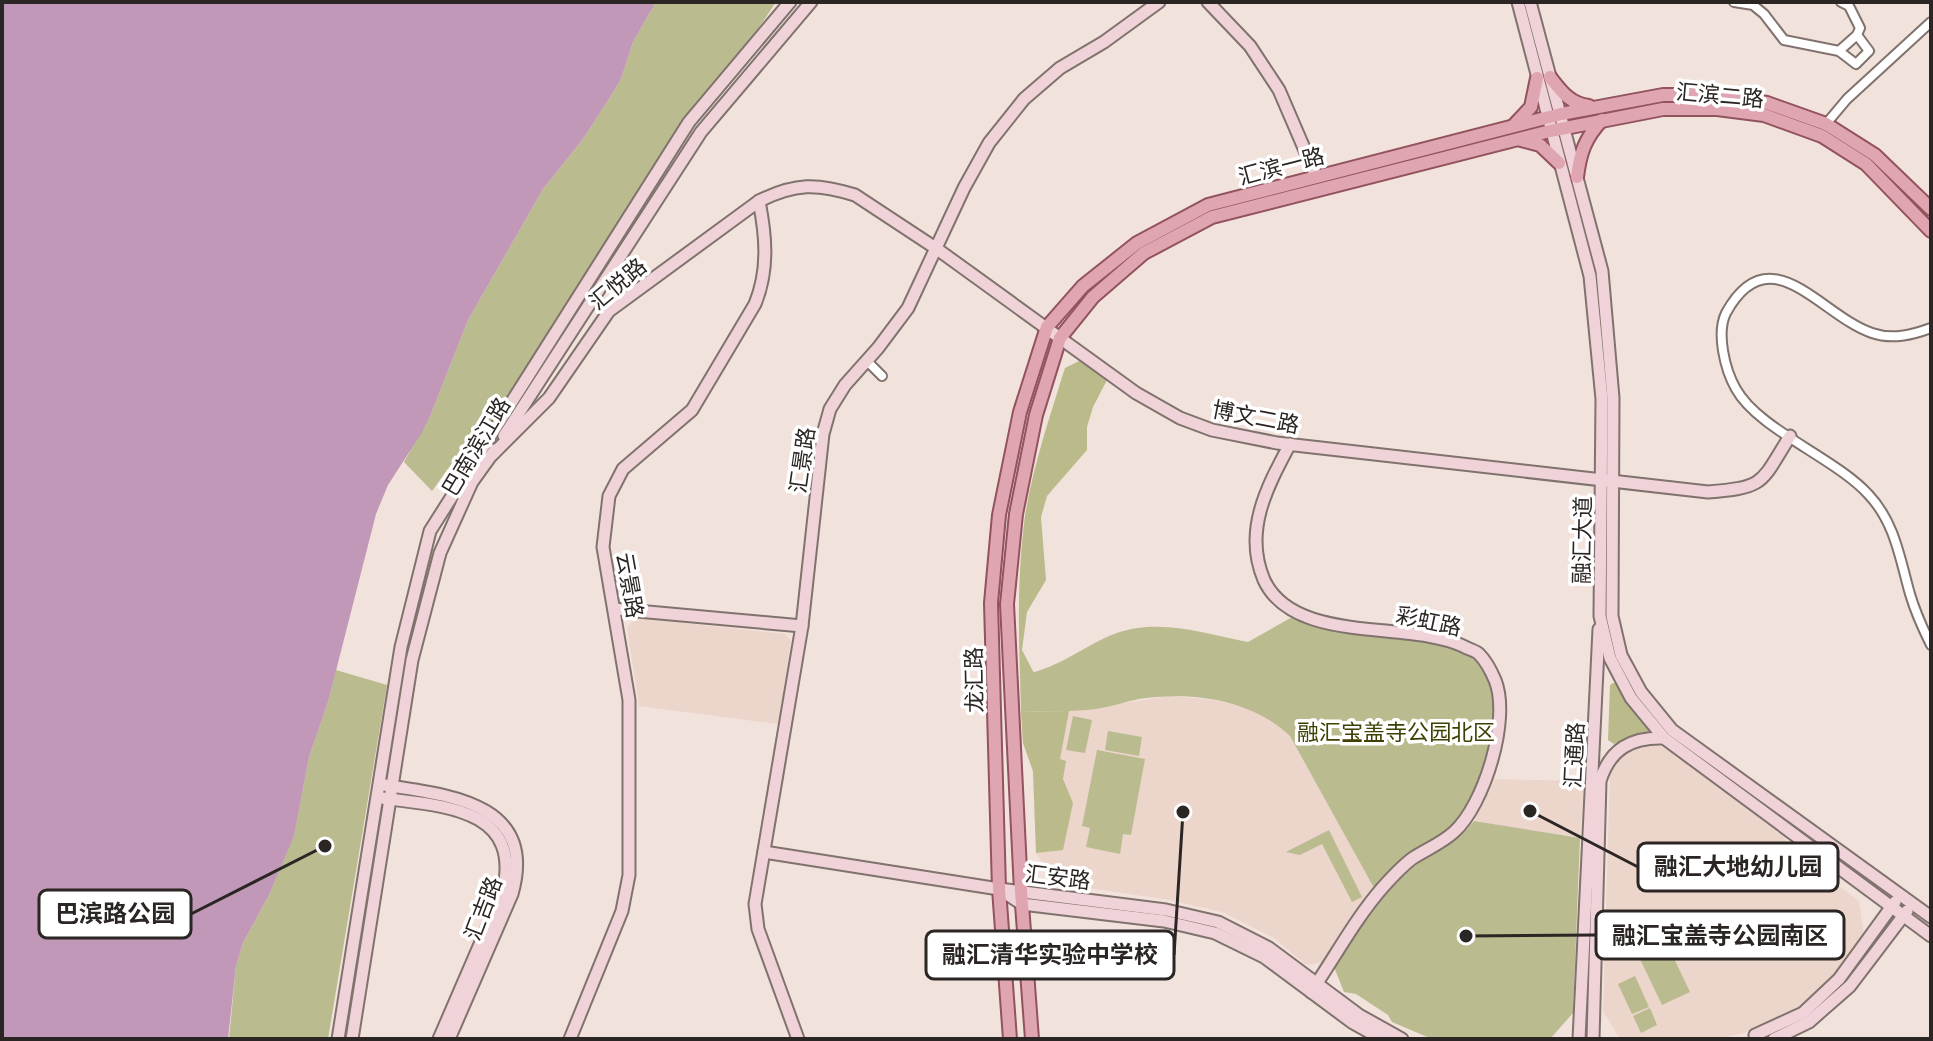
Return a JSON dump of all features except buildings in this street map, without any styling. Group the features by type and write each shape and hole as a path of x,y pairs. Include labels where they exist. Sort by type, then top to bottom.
{"main road":[{"path":"1559,163 1540,145 1513,133 1531,107 1543,78 1578,105 1596,107"},
{"name":"汇滨二路","path":"1562,120 1596,107 1663,95 1718,95 1767,103 1826,124 1875,155 1931,209"},
{"name":"汇滨二路","path":"1562,120 1602,120 1663,109 1717,109 1764,115 1822,136 1866,164 1931,231"},
{"name":"汇滨一路","path":"1060,338 1093,297 1144,253 1212,217 1562,120"},
{"path":"1577,177 1583,145 1602,120"},
{"name":"汇滨一路","path":"1047,327 1083,286 1137,243 1208,205 1316,176 1513,133"},
{"name":"龙汇路","path":"1010,1039 999,889 991,603 999,515 1017,427 1047,327"},
{"name":"龙汇路","path":"1032,1039 1021,898 1007,604 1016,514 1036,415 1060,338"}],"street":[{"name":"巴南滨江路","path":"352,1039 401,647 430,531 689,122 790,2"},
{"name":"巴南滨江路","path":"386,785 412,660 440,553 472,482 701,132 811,2"},
{"name":"汇景路","path":"798,1039 756,917 756,890 802,626 823,434 830,409 845,385 908,308 989,143 1024,99 1060,68 1104,42 1159,2"},
{"path":"1208,2 1250,46 1279,90 1316,176"},
{"name":"融汇大道","path":"1518,2 1543,78 1562,120 1602,271 1613,398 1600,616 1610,658 1631,698 1664,738 1931,936"},
{"name":"融汇大道","path":"1530,2 1548,124 1590,276 1608,481 1612,616 1621,655 1641,692 1672,730 1931,917"},
{"path":"1734,2 1754,3 1784,40 1839,51 1856,64 1869,51 1857,35"},
{"path":"1839,51 1857,35 1860,28 1849,6 1841,2"},
{"path":"1826,124 1847,99 1931,22"},
{"path":"1864,56 1878,71"},
{"name":"博文二路","path":"759,201 782,190 809,185 855,195 937,249 1124,385 1180,418 1212,430 1290,444 1708,492 1741,489 1761,483 1790,436"},
{"name":"汇悦路","path":"492,455 549,398 609,311 759,201"},
{"name":"云景路","path":"573,1039 622,911 629,875 629,700 603,547 609,496 623,469 692,410 755,304 762,288 766,257 759,201"},
{"path":"1931,328 1908,337 1874,334 1850,323 1806,290 1789,282 1759,280 1744,287 1722,322 1726,366 1747,406 1869,495 1893,532 1910,596 1931,645"},
{"path":"867,361 882,376"},
{"name":"彩虹路","path":"1290,444 1268,485 1255,533 1254,550 1267,586 1284,606 1306,617 1451,641 1479,654 1496,682 1499,721 1479,800 1467,819 1452,834 1410,860 1385,884 1368,904 1314,988"},
{"path":"615,609 802,626"},
{"name":"汇通路","path":"1579,1039 1600,616"},
{"name":"汇通路","path":"1593,1039 1600,781 1611,757 1623,746 1635,740 1664,738"},
{"name":"汇吉路","path":"386,785 451,796 484,809 507,829 517,855 512,894 449,1039"},
{"name":"巴南滨江路","path":"338,1039 384,798"},
{"name":"汇吉路","path":"384,798 466,812 494,832 502,843 505,855 507,868 503,891 439,1039"},
{"name":"汇安路","path":"764,852 999,889 1021,898 1164,921 1215,933 1264,957 1402,1039"},
{"path":"1756,1037 1803,1013 1839,979 1900,895"},
{"path":"1774,1039 1809,1022 1850,986 1913,904"},
{"name":"汇安路","path":"1314,988 1353,1023 1382,1039"}],"shaded area":[{"path":"2,2 656,2 633,42 614,91 583,139 543,189 468,320 431,414 388,485 376,514 328,702 309,757 294,836 269,895 243,943 236,966 228,1039 2,1039"},
{"path":"636,618 785,634 791,641 778,724 639,706 627,627"},
{"path":"1171,696 1214,700 1247,708 1275,722 1290,736 1374,888 1325,962 1306,965 1274,938 1222,912 1169,900 1055,883 1036,853 1033,771 1023,743 1021,712 1069,711"},
{"path":"1642,745 1664,746 1776,828 1800,857 1859,901 1864,936 1836,977 1801,1008 1754,1030 1720,1039 1620,1039 1603,1011 1610,771 1621,755"},
{"path":"1491,779 1584,781 1580,838 1474,821"}],"green space":[{"path":"656,2 776,2 489,431 458,455 432,491 404,462 431,414 468,320 543,189 583,139 614,91 633,42"},
{"path":"1083,359 1108,378 1087,427 1087,450 1047,496 1041,517 1046,580 1027,612 1022,650 1034,673 1020,675 1020,576 1028,497 1065,368"},
{"name":"融汇宝盖寺公园北区","path":"1294,616 1450,644 1475,656 1492,683 1495,720 1488,760 1465,816 1450,830 1408,857 1374,888 1290,736 1257,713 1219,701 1179,696 1139,699 1087,710 1021,712 1020,675 1055,664 1126,630 1178,628 1248,642"},
{"path":"336,670 387,685 328,1039 229,1039 236,966 243,943 269,895 294,835 309,757"},
{"path":"1618,683 1648,727 1648,732 1614,744 1608,740 1610,685"},
{"path":"1069,711 1060,759 1066,761 1063,779 1073,803 1063,850 1036,853 1033,771 1023,743 1021,712"},
{"path":"1073,716 1092,720 1085,753 1066,750"},
{"path":"1108,731 1142,737 1139,756 1105,750"},
{"path":"1097,750 1145,759 1131,835 1123,834 1120,854 1086,847 1090,828 1082,826"},
{"path":"1474,821 1580,838 1573,1013 1550,1039 1432,1039 1392,1022 1388,1015 1356,994 1344,992 1334,967 1370,913 1402,876 1460,836"},
{"path":"1329,830 1362,897 1352,902 1322,844 1300,855 1286,852"},
{"path":"1668,946 1690,992 1662,1005 1640,959"},
{"path":"1635,976 1649,1007 1632,1014 1618,984"},
{"path":"1650,1008 1657,1025 1641,1033 1633,1016"}],"place":[{"name":"融汇大地幼儿园","path":"1530,811"},
{"name":"融汇清华实验中学校","path":"1183,812"},
{"name":"巴滨路公园","path":"325,846"},
{"name":"融汇宝盖寺公园南区","path":"1466,936"}]}
